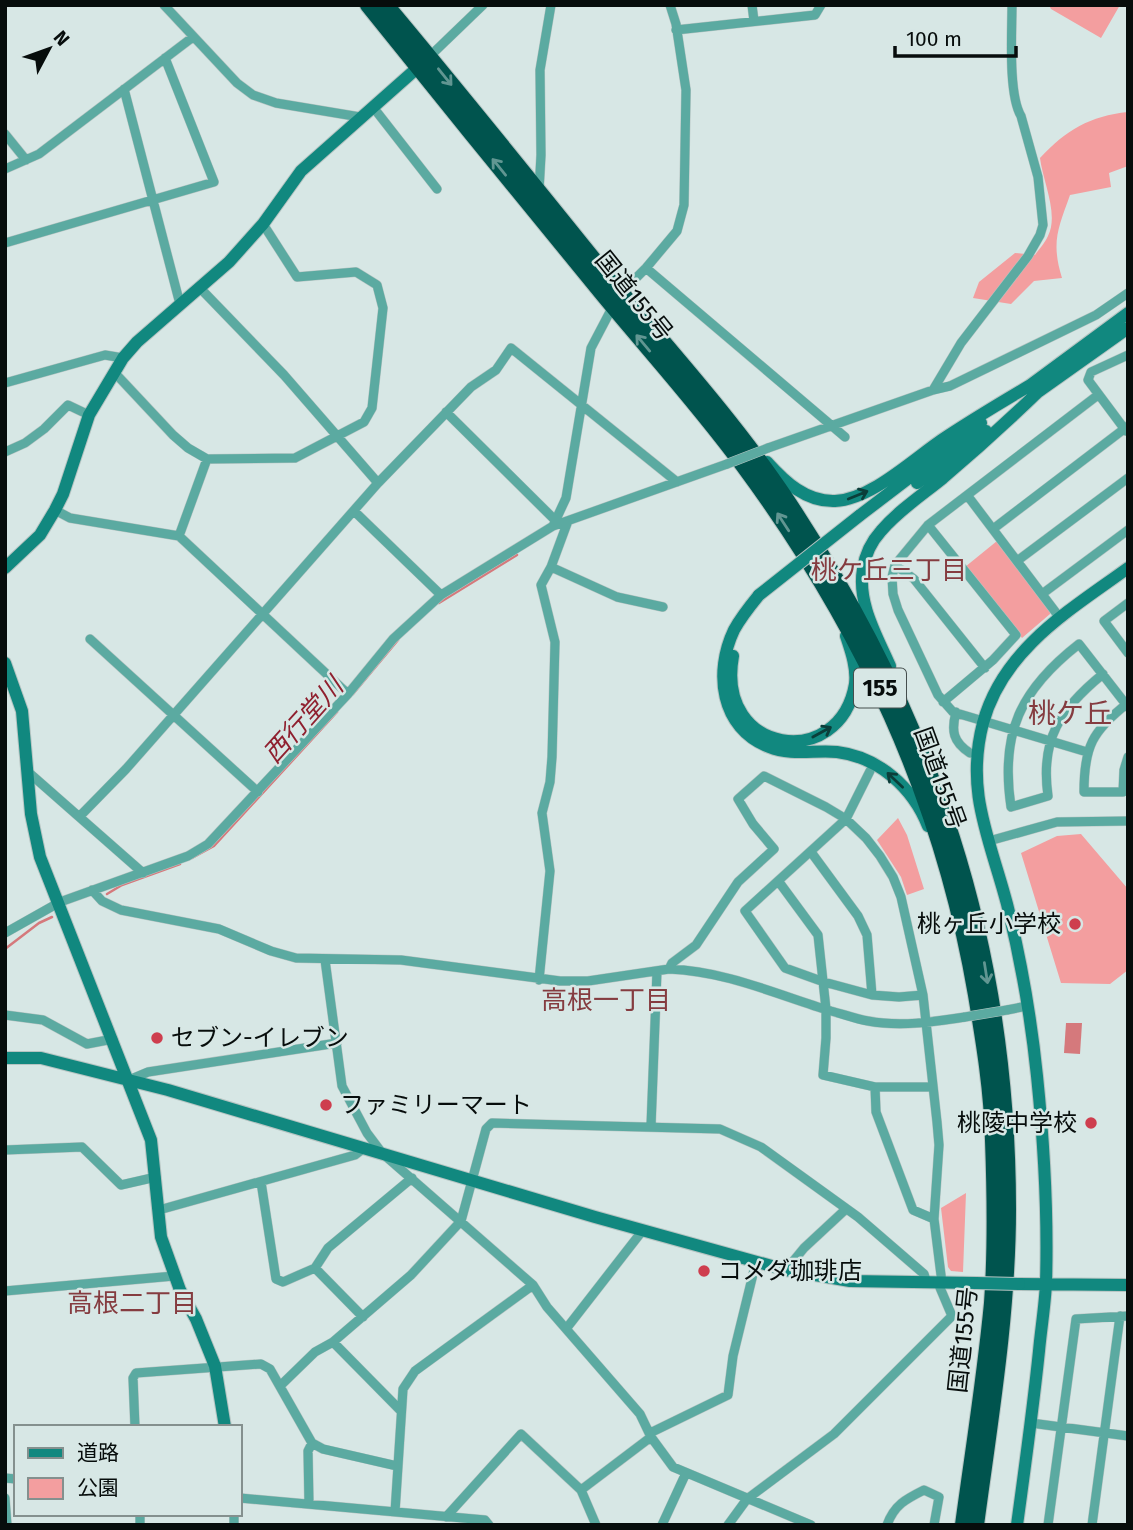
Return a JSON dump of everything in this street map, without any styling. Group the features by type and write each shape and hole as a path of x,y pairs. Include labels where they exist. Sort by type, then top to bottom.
{"highway":[{"name":"国道155号","path":"368,5 424,62 539,192 742,463 830,595 858,643 925,793 951,876 969,953 986,1053 993,1135 995,1213 992,1299 963,1525"},
{"name":"国道155号","path":"386,5 424,62 617,299 693,380 785,498 846,595 898,696 936,785 965,875 984,958 999,1054 1006,1133 1008,1211 1004,1297 999,1358 976,1525"}],"street":[{"path":"164,5 237,83 253,94 284,104 360,117"},
{"path":"5,568 40,534 55,510 63,494 89,415 123,358 229,262 263,224 302,171 424,62 483,5"},
{"path":"539,192 540,70 551,5"},
{"path":"554,523 566,498 591,348 617,299 677,231 684,205 686,90 677,30 670,5"},
{"path":"752,5 754,22"},
{"path":"677,30 815,15 821,5"},
{"path":"933,390 961,343 1028,257 1043,225 1038,177 1017,109 1012,65 1012,5"},
{"path":"5,169 39,154 193,37"},
{"path":"5,243 214,182 165,58"},
{"path":"124,89 180,304"},
{"path":"373,107 437,189"},
{"path":"5,134 26,160"},
{"path":"114,372 173,435 207,459 295,458 364,422 372,408 383,308 377,285 356,272 297,277 263,224"},
{"path":"646,268 845,437"},
{"path":"199,288 284,375 378,483"},
{"path":"5,933 60,902 97,895 188,856 208,844 348,694 393,639 441,594 554,523 568,521 768,448 950,386 1096,315 1128,293"},
{"path":"969,953 926,822 913,799 897,780 880,766 860,757 837,752 793,752 769,747 750,737 731,714 723,687 725,658 738,623 762,598 1037,387 1128,313"},
{"path":"693,380 782,479 799,492 813,498 846,500 869,491 944,438 1037,387 1128,328"},
{"path":"80,816 126,769 378,483 471,387 496,370 511,348 677,482"},
{"path":"5,383 104,355 123,358"},
{"path":"993,528 1127,429 1087,380 1091,372 1128,355"},
{"path":"898,696 892,670 865,606 862,582 866,555 881,531 899,513 988,439 1037,387"},
{"path":"1087,752 956,712 943,702 898,610 892,577 895,565 929,525 1098,395"},
{"path":"5,452 34,436 68,405 89,415"},
{"path":"446,412 554,523"},
{"path":"179,536 207,459"},
{"path":"1017,561 1128,478"},
{"path":"967,495 1060,618"},
{"path":"55,510 70,518 179,536 348,694"},
{"path":"354,511 441,594"},
{"path":"539,980 550,871 542,813 550,782 552,757 555,642 541,585 551,567 568,521"},
{"path":"929,525 1016,635 985,668 943,702"},
{"path":"1042,594 1128,530"},
{"path":"895,565 914,579 985,668"},
{"path":"551,567 617,597 663,607"},
{"path":"1017,1525 1046,1284 1043,1133 1021,968 978,805 975,776 977,751 984,720 998,686 1015,660 1060,618 1128,568"},
{"path":"762,598 737,643 731,669 732,687 739,710 749,724 769,737 793,741 815,736 837,722 845,712 855,682 853,660 830,595"},
{"path":"1128,603 1104,621 1128,652"},
{"path":"90,639 258,792"},
{"path":"1102,674 1070,702 1049,741 1046,768 1048,796 1011,807 1007,780 1013,731 1024,705 1041,677 1079,644 1127,705 1101,726 1087,752 1084,792 1123,792 1124,770 1128,757"},
{"path":"5,663 22,711 32,814 40,857 60,902 151,1140 161,1237 174,1276 215,1366 225,1425"},
{"path":"5,700 17,693"},
{"path":"956,712 952,727 959,746 970,753"},
{"path":"27,771 144,873"},
{"path":"870,771 846,820 745,911 785,968 872,995 923,995"},
{"path":"669,969 673,962 696,945 738,882 774,849 753,824 738,799 764,776 826,807 866,838 893,877 907,918 923,995 939,1146 934,1219 935,1283"},
{"path":"989,841 1057,822 1128,821"},
{"path":"811,852 858,916 867,935 872,995"},
{"path":"779,882 818,934 826,1009 823,1075 875,1087 933,1087"},
{"path":"97,895 121,910 219,929 271,951 296,958 401,960 539,980 588,981 669,969 724,976 866,1021 891,1024 926,1023 1027,1006"},
{"path":"325,960 342,1086 382,1153 533,1284 547,1307 640,1414 665,1459 673,1466 811,1525"},
{"path":"651,1126 657,971"},
{"path":"5,1014 43,1020 87,1044 113,1039"},
{"path":"129,1080 148,1072 337,1043"},
{"path":"5,1058 41,1058 129,1080 786,1270 850,1281 1128,1285"},
{"path":"875,1087 876,1112 913,1210 934,1219"},
{"path":"280,1386 315,1352 333,1342 411,1275 461,1221 486,1129 492,1123 720,1129 761,1147 858,1217 935,1283 952,1316 834,1434 747,1499 728,1525"},
{"path":"5,1150 82,1147 121,1185 156,1177"},
{"path":"159,1210 355,1155 365,1148"},
{"path":"261,1182 276,1279 283,1282 315,1268 328,1248 412,1178"},
{"path":"786,1270 804,1248 846,1209"},
{"path":"566,1329 643,1230"},
{"path":"581,1490 650,1435 728,1395 733,1356 755,1262"},
{"path":"315,1268 363,1317"},
{"path":"5,1291 174,1276"},
{"path":"395,1512 403,1389 415,1371 533,1284"},
{"path":"1048,1525 1076,1319 1124,1316 1093,1525"},
{"path":"333,1342 400,1410"},
{"path":"135,1425 132,1378 136,1374 261,1364 270,1369 312,1443 323,1449 397,1466"},
{"path":"1031,1423 1128,1436"},
{"path":"446,1517 522,1434 581,1490 596,1525"},
{"path":"309,1504 308,1451 312,1443"},
{"path":"663,1525 685,1473"},
{"path":"889,1524 892,1510 924,1490 939,1497 934,1525"},
{"path":"5,1498 7,1525"},
{"path":"242,1498 485,1520 489,1525"}],"green space":[{"path":"1049,5 1120,5 1101,38 1051,9"},
{"path":"1128,112 1128,166 1109,173 1111,187 1070,195 1057,236 1057,255 1062,278 1034,281 1011,304 973,298 979,282 1015,253 1035,255 1048,236 1051,208 1040,158 1069,132 1080,126 1102,117"},
{"path":"997,541 1050,611 1050,614 1022,638 965,567"},
{"path":"898,818 907,835 924,889 907,895 901,877 877,840"},
{"name":"桃ヶ丘小学校","path":"1081,834 1128,889 1128,970 1110,984 1061,983 1021,853 1057,836"},
{"path":"966,1193 963,1272 951,1271 948,1267 941,1208"}],"shaded area":[{"path":"1066,1023 1082,1023 1080,1054 1064,1053"}],"waterway":[{"name":"西行堂川","path":"439,603 517,555"},
{"name":"西行堂川","path":"353,694 398,640"},
{"name":"西行堂川","path":"192,858 214,846 337,712"},
{"name":"西行堂川","path":"107,894 122,885 180,864"},
{"name":"西行堂川","path":"5,949 39,923 52,917"}],"place":[{"name":"桃ヶ丘小学校","path":"1075,924"},
{"name":"セブン-イレブン","path":"157,1038"},
{"name":"ファミリーマート","path":"326,1105"},
{"name":"桃陵中学校","path":"1091,1123"},
{"name":"コメダ珈琲店","path":"704,1271"}],"district":[{"name":"桃ケ丘三丁目","path":"889,570"},
{"name":"桃ケ丘","path":"1070,713"},
{"name":"高根一丁目","path":"606,1000"},
{"name":"高根二丁目","path":"132,1303"}]}
